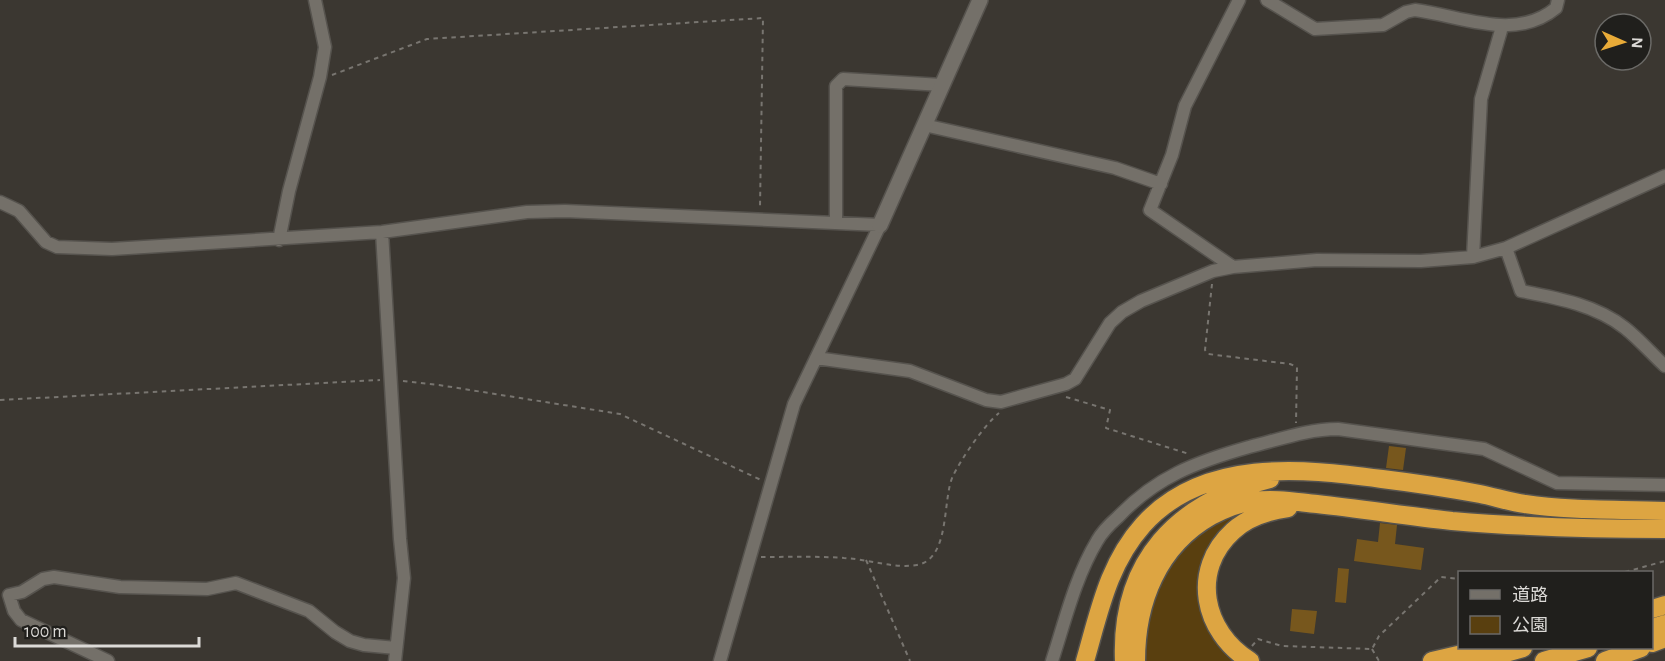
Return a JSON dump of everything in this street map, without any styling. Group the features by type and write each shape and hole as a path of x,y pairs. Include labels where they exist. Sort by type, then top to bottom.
{"highway":[{"path":"1124,661 1125,626 1137,579 1152,551 1179,522 1201,505 1229,493 1266,480 1314,471"},
{"path":"1085,661 1102,600 1116,563 1143,525 1159,509 1193,489 1223,477 1262,472 1314,471 1451,489 1536,506 1665,511"},
{"path":"1136,661 1138,627 1148,588 1166,555 1188,531 1219,512 1238,504 1254,501 1288,501 1450,520 1665,535"},
{"path":"1249,656 1240,655 1222,638 1210,615 1208,583 1211,564 1217,552 1234,530 1262,514 1297,507 1332,505"},
{"path":"1598,530 1665,529"},
{"path":"1432,661 1484,649"},
{"path":"1478,661 1520,649"},
{"path":"1544,661 1585,649"},
{"path":"1605,661 1638,649"}],"street":[{"path":"279,240 289,191 320,77 325,47 315,0"},
{"path":"720,661 794,404 880,225 980,0"},
{"path":"1233,267 1150,210 1172,154 1185,106 1239,0"},
{"path":"1267,0 1315,29 1383,25 1406,12 1415,10 1502,27 1522,26 1546,16 1556,8 1558,0"},
{"path":"1473,257 1481,99 1502,27"},
{"path":"836,223 836,86 843,79 942,85"},
{"path":"924,125 1115,168 1161,184"},
{"path":"816,358 910,370 986,400 1001,402 1015,399 1066,384 1075,378 1110,323 1122,312 1141,301 1213,271 1233,267 1317,260 1421,261 1473,257 1506,248 1665,176"},
{"path":"0,202 19,211 46,242 57,247 112,249 382,232 527,212 556,211 880,225"},
{"path":"382,232 400,539 404,566 395,661"},
{"path":"1506,248 1521,291 1563,299 1609,317 1626,328 1665,366"},
{"path":"1053,661 1078,580 1098,539 1126,508 1172,474 1201,462 1298,434 1338,429 1484,449 1557,483 1665,485"},
{"path":"108,661 21,620 14,611 9,595 22,592 43,579 54,577 120,587 207,589 236,583 309,611 350,641 364,645 396,648"}],"path":[{"path":"320,77 332,75 427,39 763,18 760,220"},
{"path":"1213,271 1205,350 1208,354 1290,364 1297,367 1296,427 1298,434"},
{"path":"1049,389 1062,396 1110,410 1106,428 1193,455 1201,462"},
{"path":"751,557 844,558 891,565 918,565 927,561 935,552 940,540 952,477 984,429 1015,399"},
{"path":"866,560 910,661"},
{"path":"1632,571 1665,561"},
{"path":"1372,649 1379,636 1441,577 1458,579"},
{"path":"1249,656 1258,639 1282,646 1372,649"},
{"path":"1372,649 1379,661"}],"green space":[{"path":"1228,514 1232,522 1202,575 1235,661 1146,661 1147,627 1159,578 1196,532"}],"building":[{"path":"1389,446 1406,448 1403,470 1386,468"},
{"path":"1380,523 1397,525 1395,544 1424,548 1421,570 1354,561 1357,539 1378,542"},
{"path":"1338,568 1349,569 1346,603 1335,602"},
{"path":"1292,609 1317,611 1314,634 1290,631"}]}
